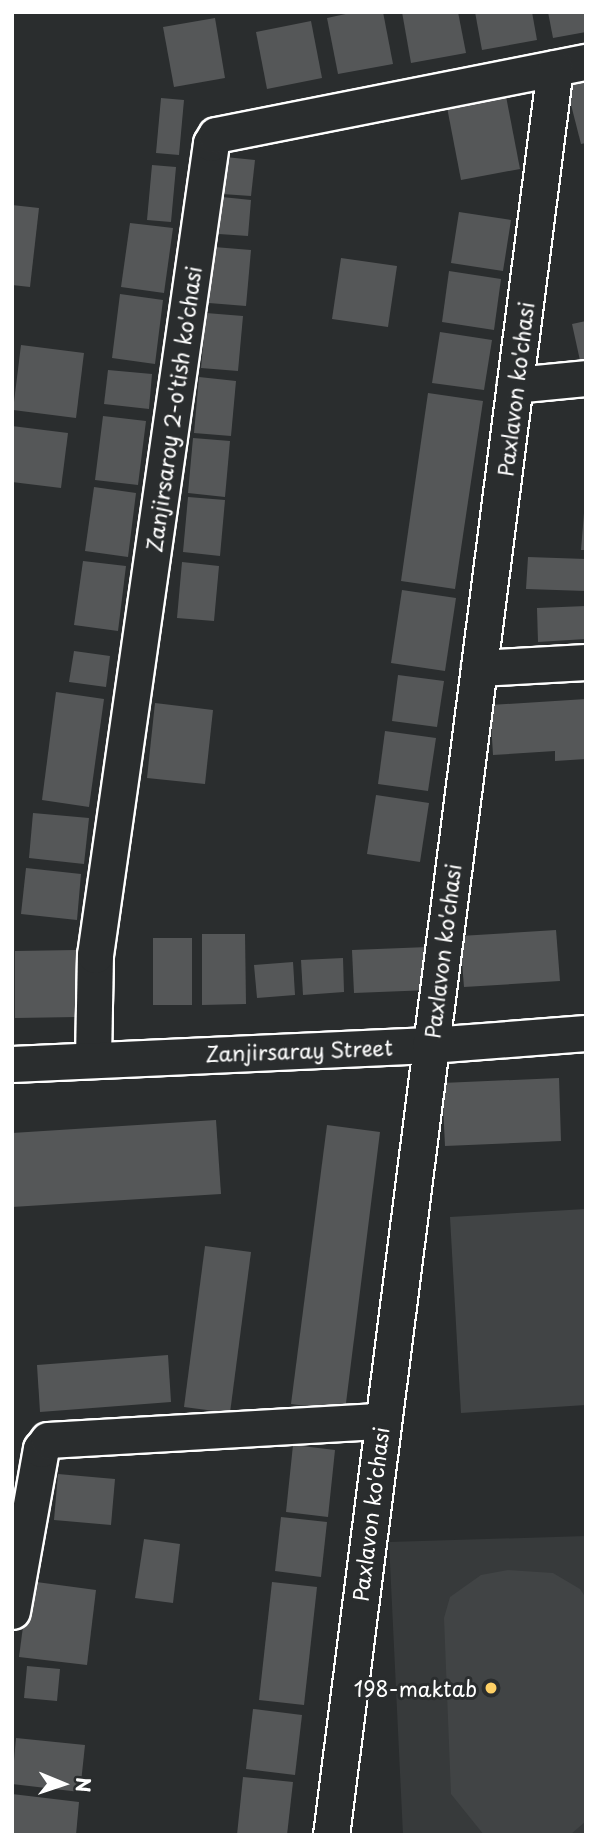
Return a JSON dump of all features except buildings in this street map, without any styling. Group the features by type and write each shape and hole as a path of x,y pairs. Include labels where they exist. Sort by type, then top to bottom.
{"street":[{"name":"Paxlavon ko'chasi","path":"331,1835 515,385 571,65"},
{"name":"Zanjirsaroy 2-o'tish ko'chasi","path":"93,1058 95,955 211,143 216,135 571,65"},
{"path":"515,385 586,378"},
{"path":"479,668 586,662"},
{"name":"Zanjirsaray Street","path":"12,1064 93,1058 430,1045 586,1033"},
{"path":"12,1611 41,1449 48,1440 382,1421"}],"shaded area":[{"path":"586,1209 586,1405 461,1413 450,1217"},
{"name":"198-maktab","path":"586,1536 586,1835 403,1835 389,1542"},
{"name":"198-maktab","path":"508,1570 553,1573 580,1589 586,1598 586,1821 570,1835 484,1835 451,1794 444,1618 450,1597 481,1575"}],"place":[{"name":"198-maktab","path":"491,1688"}]}
